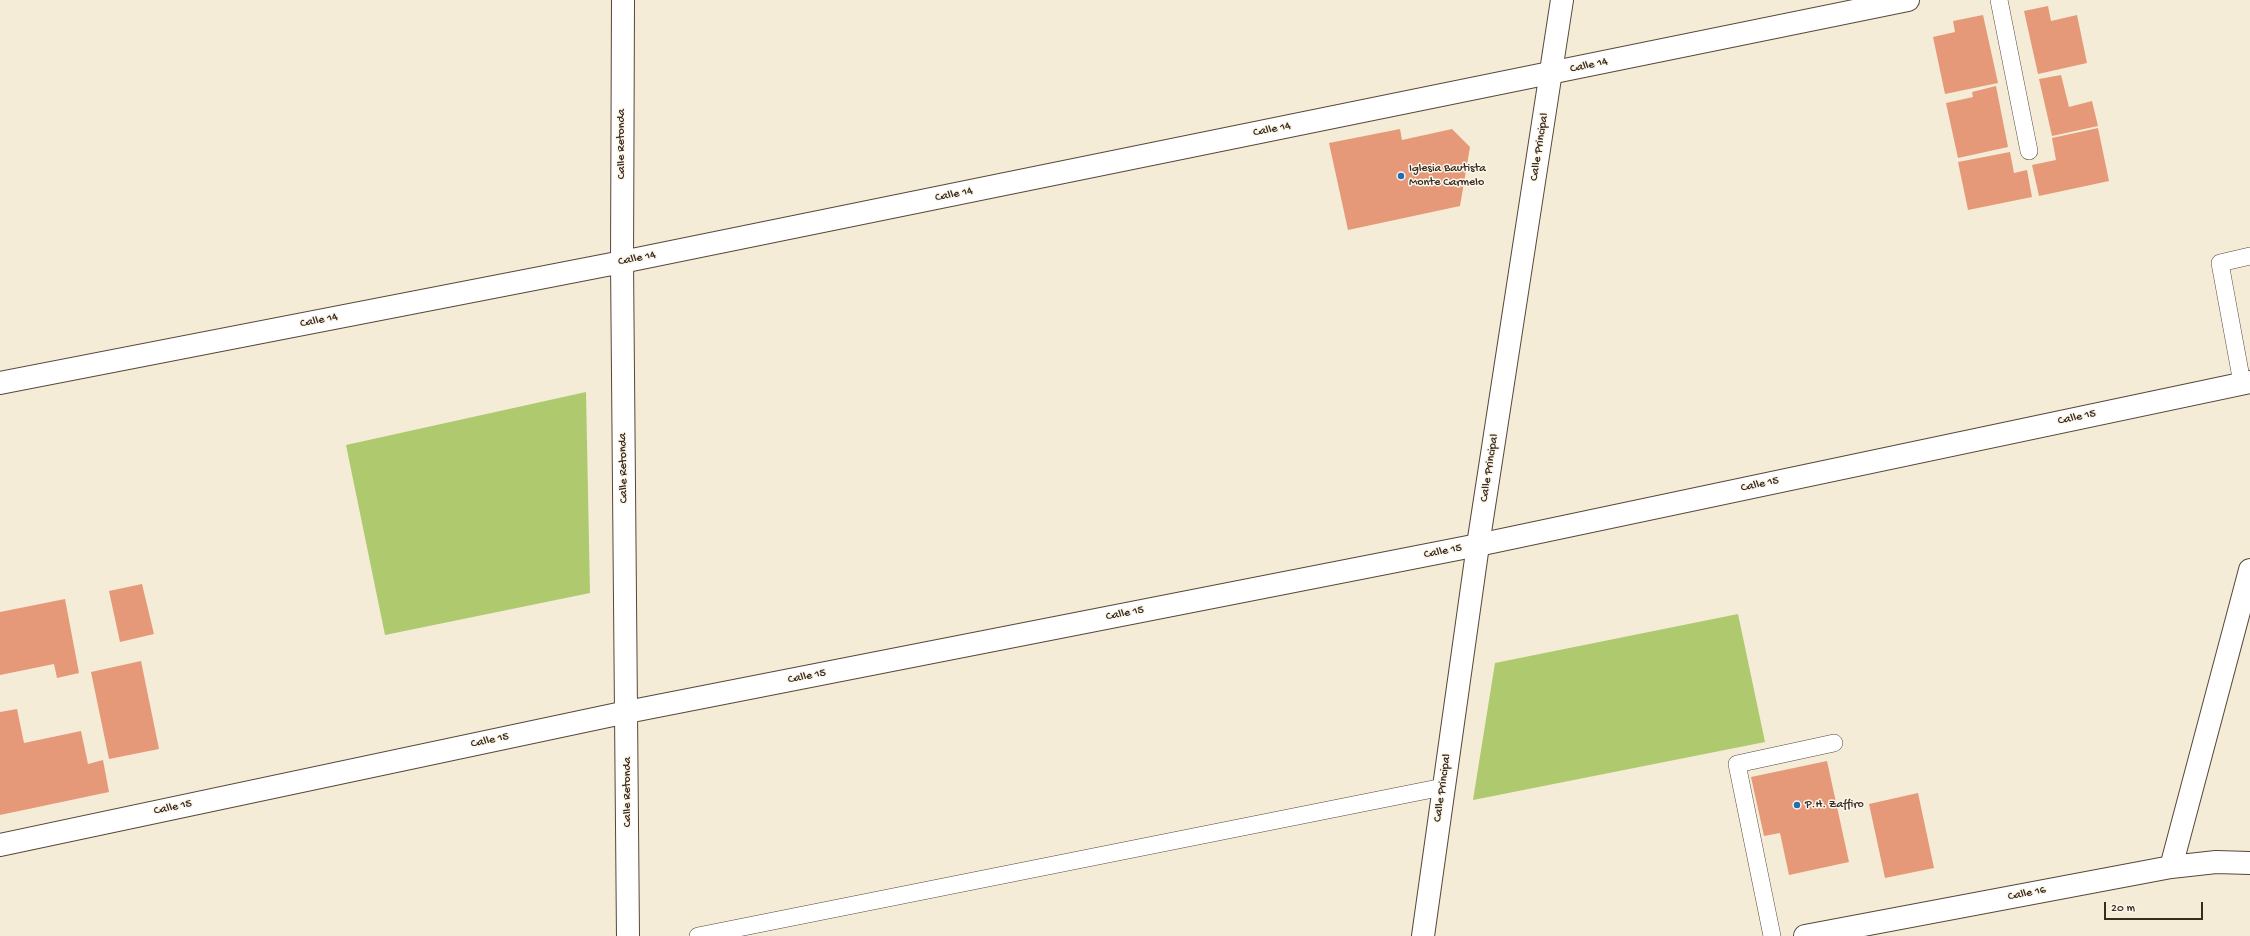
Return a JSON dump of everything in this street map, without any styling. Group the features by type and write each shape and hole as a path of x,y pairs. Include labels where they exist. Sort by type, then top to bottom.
{"street":[{"name":"Calle Retonda","path":"623,0 622,262 628,936"},
{"name":"Calle Principal","path":"1423,936 1478,545 1562,0"},
{"name":"Calle 14","path":"0,383 622,262 1551,74 1908,0"},
{"name":"Calle 15","path":"0,845 627,712 1478,545 2246,382"},
{"path":"2171,867 2250,570"},
{"name":"Calle 16","path":"1805,936 2171,867 2216,862 2250,863"}],"lane":[{"path":"1999,0 2029,151"},
{"path":"2246,382 2220,263 2250,256"},
{"path":"1772,936 1737,764 1834,743"},
{"path":"698,936 1444,787"}],"green space":[{"path":"586,392 590,593 385,635 346,445"},
{"path":"1738,614 1765,742 1473,800 1495,663"}],"building":[{"path":"2048,6 2051,21 2077,15 2087,63 2038,74 2024,11"},
{"path":"1983,15 1998,83 1945,94 1933,37 1955,32 1953,21"},
{"path":"2061,75 2069,107 2092,101 2098,126 2052,136 2039,79"},
{"path":"1996,86 2008,147 1958,158 1946,103 1973,97 1972,92"},
{"path":"2098,128 2109,181 2039,196 2032,165 2056,160 2052,138"},
{"name":"Iglesia Bautista Monte Carmelo","path":"1400,129 1402,140 1452,129 1470,147 1460,206 1348,230 1329,143"},
{"path":"2010,152 2014,173 2027,170 2032,197 1968,210 1958,162"},
{"path":"142,584 154,634 120,642 109,591"},
{"path":"65,599 79,673 57,678 54,664 0,675 0,612"},
{"path":"141,661 159,749 109,759 91,672"},
{"path":"17,709 24,743 81,731 88,764 103,760 109,792 0,815 0,712"},
{"name":"P.H. Zaffiro","path":"1827,761 1849,862 1789,875 1780,833 1764,836 1751,777"},
{"path":"1918,793 1934,868 1885,878 1869,804"}],"place":[{"name":"Iglesia Bautista Monte Carmelo","path":"1401,176"},
{"name":"P.H. Zaffiro","path":"1797,805"}]}
